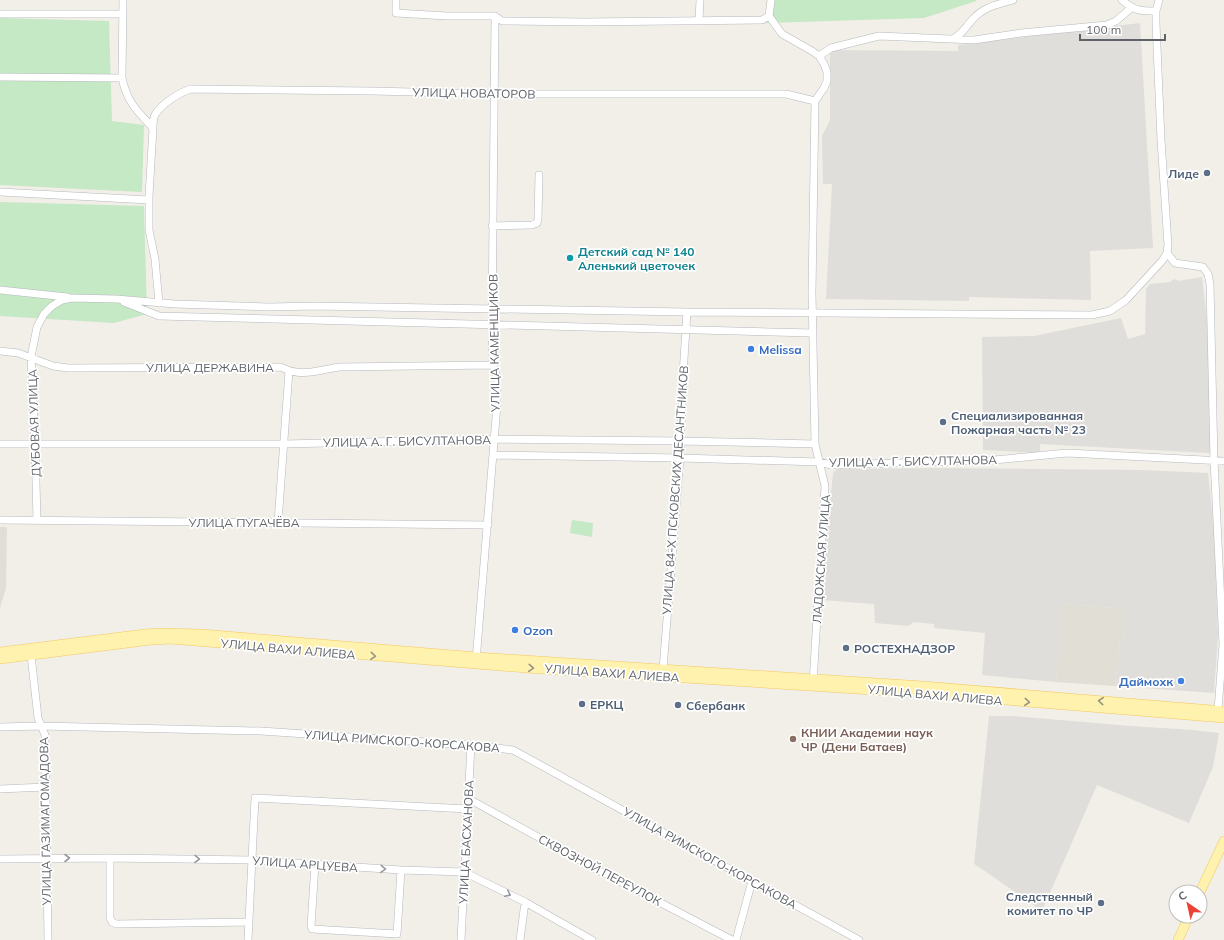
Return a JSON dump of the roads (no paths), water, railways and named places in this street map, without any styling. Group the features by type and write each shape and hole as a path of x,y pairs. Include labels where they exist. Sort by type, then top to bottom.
{"main road":[{"name":"УЛИЦА ВАХИ АЛИЕВА","path":"0,652 145,634 201,634 476,660 534,668 976,690 1222,713"},
{"name":"УЛИЦА ВАХИ АЛИЕВА","path":"0,659 151,640 170,639 476,660 663,668 813,682"},
{"path":"1204,884 1224,842"},
{"path":"1178,940 1185,924"}],"street":[{"path":"123,0 122,78 124,90 131,105 153,128"},
{"path":"396,0 396,13 447,16 495,16 502,22 762,20 769,16"},
{"path":"700,0 700,20"},
{"path":"772,0 769,16 782,34 812,51 819,56 824,64 827,72 827,81 815,101"},
{"path":"953,39 961,34 972,19 986,8 1013,0"},
{"path":"1122,0 1131,8 1143,11 1156,11"},
{"path":"0,290 72,298 116,298 159,302 269,306 687,312 1085,315 1110,311 1126,300 1162,261 1167,253 1168,245 1161,132 1156,11 1159,0"},
{"path":"819,56 831,48 879,36 979,40 1021,33 1107,25 1116,22 1131,8"},
{"path":"0,14 123,14"},
{"name":"УЛИЦА КАМЕНЩИКОВ","path":"476,660 488,525 497,378 493,364 492,324 495,16"},
{"path":"0,78 122,78"},
{"name":"УЛИЦА НОВАТОРОВ","path":"159,302 155,259 149,230 153,128 155,116 161,108 184,91 191,89 494,94 786,94 815,101"},
{"name":"ЛАДОЖСКАЯ УЛИЦА","path":"813,682 826,486 815,444 813,313 815,101"},
{"path":"492,226 532,225 537,223 539,175"},
{"path":"0,192 149,200"},
{"path":"1167,253 1175,263 1201,266 1206,270 1210,284 1214,460 1223,644 1222,713"},
{"name":"ДУБОВАЯ УЛИЦА","path":"37,520 31,357 37,327 44,314 52,306 62,300 72,298"},
{"path":"116,298 159,316 813,333"},
{"name":"УЛИЦА 84-Х ПСКОВСКИХ ДЕСАНТНИКОВ","path":"663,668 680,458 687,312"},
{"name":"УЛИЦА ДЕРЖАВИНА","path":"0,351 18,353 53,366 68,368 282,367 289,371 307,373 320,372 339,367 493,364"},
{"path":"278,522 289,371"},
{"name":"УЛИЦА А. Г. БИСУЛТАНОВА","path":"0,444 284,444 494,439 815,444"},
{"name":"УЛИЦА А. Г. БИСУЛТАНОВА","path":"493,455 819,462 831,465 994,460 1067,453 1224,461"},
{"name":"УЛИЦА ПУГАЧЁВА","path":"0,520 488,525"},
{"name":"УЛИЦА ГАЗИМАГОМАДОВА","path":"31,655 38,718 44,735 48,940"},
{"name":"УЛИЦА РИМСКОГО-КОРСАКОВА","path":"0,727 41,726 262,731 472,745 513,750 859,940"},
{"name":"УЛИЦА БАСХАНОВА","path":"461,940 472,745"},
{"path":"0,788 45,787"},
{"path":"248,940 255,798 468,809"},
{"name":"СКВОЗНОЙ ПЕРЕУЛОК","path":"469,799 596,869 732,940"},
{"path":"110,858 110,918 112,922 116,924 249,922"},
{"name":"УЛИЦА АРЦУЕВА","path":"0,859 110,858 252,860 401,870 464,872 525,902 592,940"},
{"path":"315,864 312,929 397,934 401,870"},
{"path":"736,940 752,881"},
{"path":"520,940 525,902"}],"place":[{"name":"Лиде","path":"1207,173"},
{"name":"Детский сад № 140 Аленький цветочек","path":"570,258"},
{"name":"Melissa","path":"751,349"},
{"name":"Специализированная Пожарная часть № 23","path":"943,422"},
{"name":"Ozon","path":"515,630"},
{"name":"РОСТЕХНАДЗОР","path":"846,648"},
{"name":"Даймохк","path":"1181,681"},
{"name":"ЕРКЦ","path":"582,704"},
{"name":"Сбербанк","path":"678,705"},
{"name":"КНИИ Академии наук ЧР (Дени Батаев)","path":"793,739"},
{"name":"Следственный комитет по ЧР","path":"1101,903"}]}
